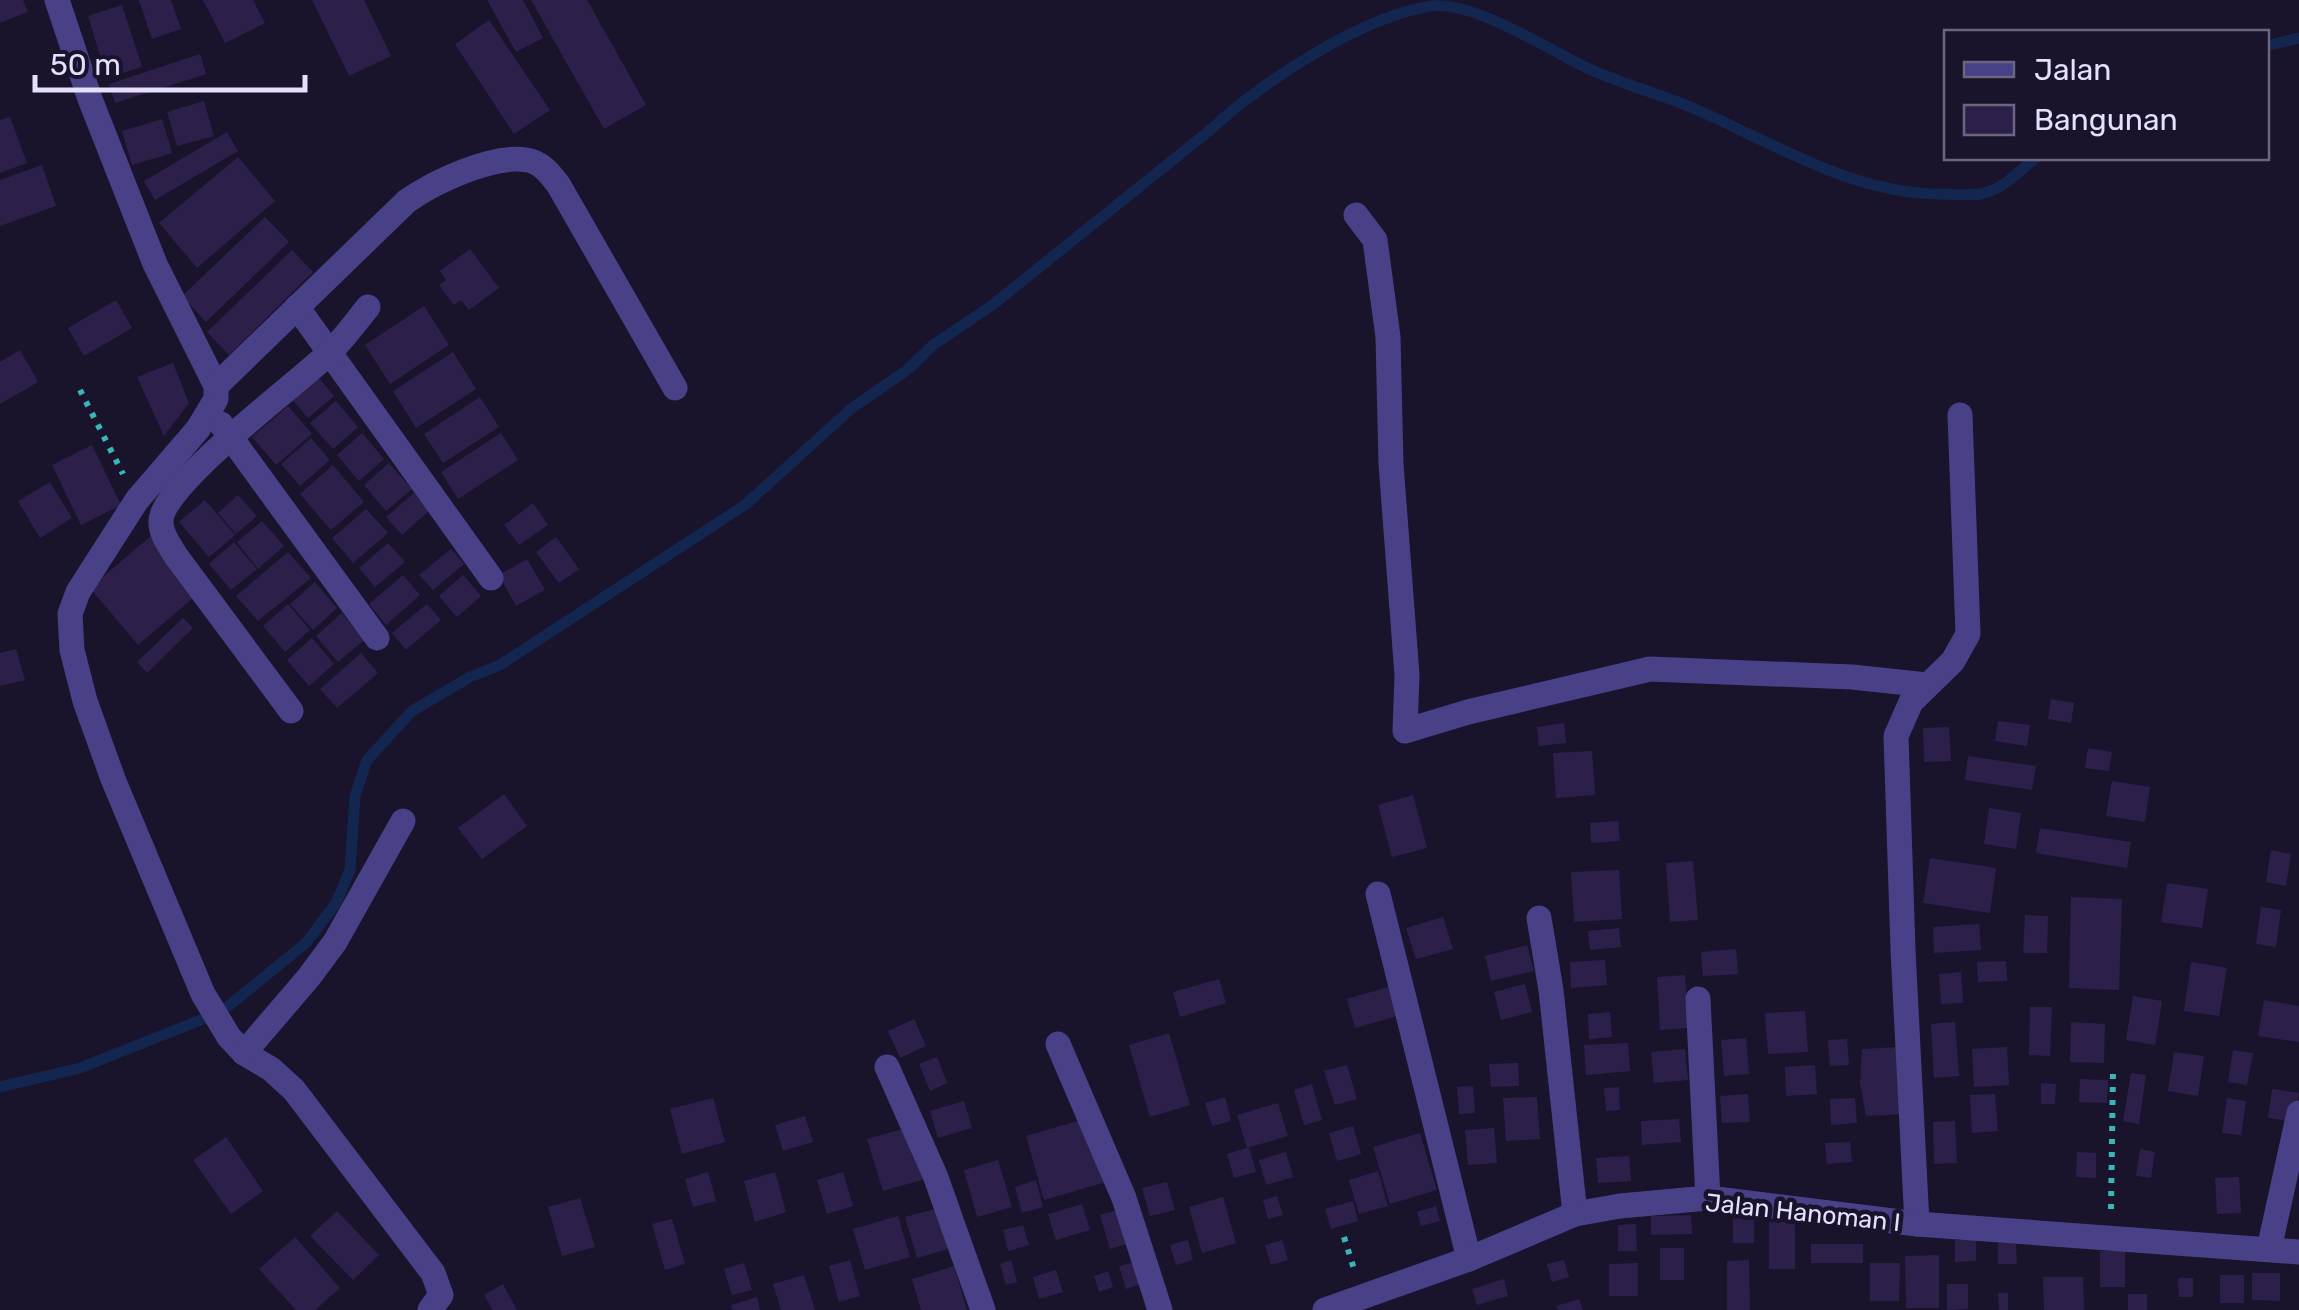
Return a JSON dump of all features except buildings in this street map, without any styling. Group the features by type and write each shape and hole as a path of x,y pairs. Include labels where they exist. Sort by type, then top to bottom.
{"street":[{"path":"58,0 90,99 228,436 377,638"},
{"path":"430,1310 441,1294 433,1273 294,1090 236,1045 203,994 85,702 72,650 70,614 78,592 137,500 198,429 214,397 297,307 407,201 436,181 506,161 529,160 545,168 558,184 674,388"},
{"path":"1356,215 1375,240 1388,337 1406,675 1404,731 1650,669 1852,677 1927,685"},
{"path":"297,307 491,578"},
{"path":"291,711 176,556 160,522 175,494 228,436 330,352 368,307"},
{"path":"1917,1224 1896,736 1911,702 1953,661 1968,634 1960,415"},
{"path":"236,1045 309,978 335,942 403,821"},
{"path":"1378,894 1469,1259"},
{"path":"1539,918 1576,1214"},
{"path":"1698,999 1708,1198"},
{"path":"1058,1044 1124,1198 1160,1310"},
{"path":"888,1067 935,1175 983,1310"},
{"path":"2269,1249 2299,1113"},
{"name":"Jalan Hanoman I","path":"1325,1310 1469,1259 1576,1214 1708,1198 1917,1224 2299,1252"}],"path":[{"path":"80,390 137,500"},
{"path":"2110,1240 2113,1071"}],"waterway":[{"path":"0,1087 80,1068 221,1012 306,943 336,903 350,870 355,796 367,760 412,711 470,677 500,665 745,505 852,408 991,306 1256,93 1344,37 1404,12 1432,6 1466,10 1507,26 1593,71 1693,108 1814,164 1908,192 1989,192 2034,160"},
{"path":"2269,45 2299,38"}]}
